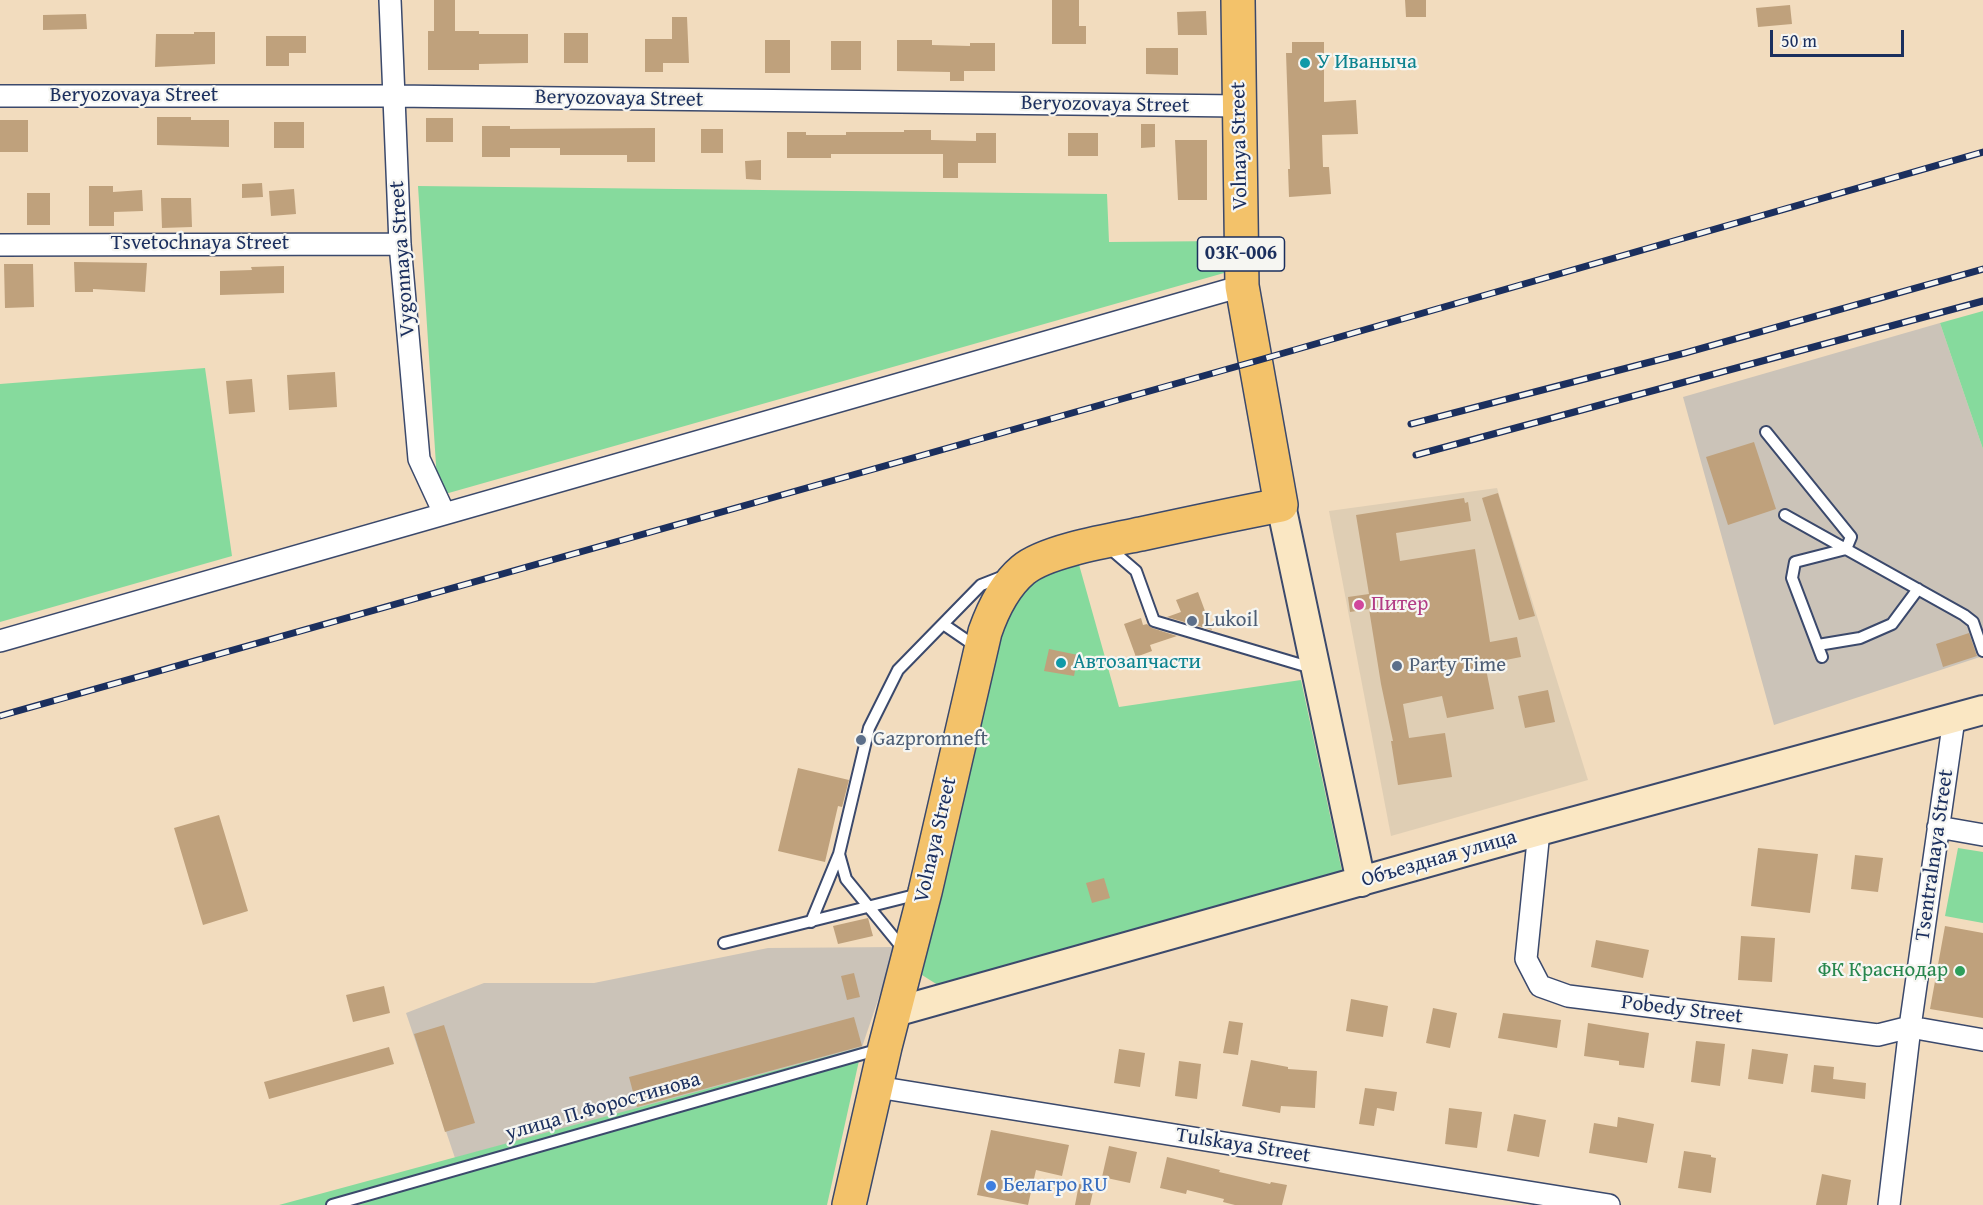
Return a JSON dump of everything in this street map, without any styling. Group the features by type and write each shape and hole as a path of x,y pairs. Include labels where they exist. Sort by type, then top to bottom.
{"main road":[{"name":"Volnaya Street","path":"849,1205 981,650 994,606 1024,568 1044,557 1102,542 1281,505 1242,286 1238,0"}],"street":[{"name":"Vygonnaya Street","path":"390,0 400,244 419,459 444,513"},
{"name":"Beryozovaya Street","path":"0,96 393,96 1239,106"},
{"name":"Tsvetochnaya Street","path":"0,245 400,244"},
{"path":"0,641 1242,286"},
{"name":"Volnaya Street","path":"1281,505 1361,882"},
{"name":"Объездная улица","path":"895,1012 1539,831 1983,710"},
{"name":"Tsentralnaya Street","path":"1889,1205 1910,1027 1954,718"},
{"path":"1938,827 1983,835"},
{"name":"Pobedy Street","path":"1539,831 1526,959 1540,986 1568,996 1878,1035 1910,1027 1983,1040"},
{"name":"Tulskaya Street","path":"877,1087 1609,1205"}],"lane":[{"path":"1766,432 1851,537 1846,549"},
{"path":"1785,515 1973,622 1983,651"},
{"path":"1102,542 1136,571 1154,621 1316,669"},
{"path":"1822,657 1792,578 1795,562 1846,549"},
{"path":"811,922 839,854 869,728 898,670 981,585 1024,568"},
{"path":"1818,645 1860,638 1892,624 1918,589"},
{"path":"944,624 981,650"},
{"path":"839,854 846,879 909,955"},
{"path":"724,943 925,892"},
{"name":"улица П.Форостинова","path":"332,1205 885,1047"}],"shaded area":[{"path":"1940,323 1983,449 1983,656 1774,725 1683,397"},
{"path":"1497,488 1588,780 1391,836 1329,511"},
{"path":"896,947 862,1047 455,1158 406,1013 484,983 594,983 768,948"}],"green space":[{"path":"418,186 1107,194 1109,242 1226,241 1224,273 438,496"},
{"path":"1983,311 1983,449 1940,323"},
{"path":"205,368 232,556 0,622 0,384"},
{"path":"1078,561 1119,707 1301,680 1343,876 941,987 922,975 996,642 1016,587"},
{"path":"1958,848 1983,852 1983,923 1945,916"},
{"path":"862,1047 827,1205 279,1205"}],"building":[{"path":"434,0 455,0 455,31 479,31 479,34 528,34 528,63 479,64 479,70 428,70 428,31 434,31"},
{"path":"1052,0 1079,0 1079,26 1086,26 1086,44 1052,44"},
{"path":"1405,0 1426,0 1426,17 1406,17"},
{"path":"1790,5 1792,24 1758,27 1756,8"},
{"path":"1206,11 1207,35 1178,35 1177,12"},
{"path":"86,14 87,29 43,30 43,15"},
{"path":"672,17 687,17 689,63 663,63 663,72 645,72 645,39 672,39"},
{"path":"194,32 215,32 215,64 155,67 156,34 194,34"},
{"path":"564,33 588,33 588,63 564,63"},
{"path":"266,36 306,36 306,53 289,53 289,66 266,66"},
{"path":"765,40 790,40 790,73 765,73"},
{"path":"897,40 932,40 932,45 970,46 970,43 995,43 995,71 964,71 964,81 950,81 950,72 897,71"},
{"path":"831,41 861,41 861,70 831,70"},
{"path":"1292,42 1324,42 1324,102 1356,100 1358,134 1322,135 1323,167 1329,167 1331,194 1289,197 1286,53 1292,53"},
{"path":"1146,48 1178,48 1178,75 1146,74"},
{"path":"157,117 229,120 229,147 157,145"},
{"path":"426,118 453,118 453,142 426,142"},
{"path":"0,120 28,120 28,152 0,152"},
{"path":"274,122 304,122 304,148 274,148"},
{"path":"1141,124 1155,124 1155,147 1141,148"},
{"path":"482,126 510,126 510,129 655,128 655,162 627,162 627,155 560,155 560,148 510,148 510,157 482,157"},
{"path":"701,129 723,129 723,153 701,153"},
{"path":"904,130 931,130 931,140 976,141 976,133 996,133 996,163 958,163 958,178 943,178 943,154 831,154 831,158 787,158 787,132 806,132 806,135 846,135 846,132 904,132"},
{"path":"1068,133 1098,133 1098,156 1068,156"},
{"path":"1175,140 1207,140 1207,200 1178,200"},
{"path":"761,160 761,180 746,179 745,161"},
{"path":"262,183 263,197 242,198 242,184"},
{"path":"89,186 113,186 113,192 142,190 143,211 114,212 114,226 89,226"},
{"path":"294,189 296,214 271,216 269,191"},
{"path":"27,193 50,193 50,225 27,225"},
{"path":"161,198 191,198 192,227 162,228"},
{"path":"74,262 147,263 145,292 93,289 93,292 75,292"},
{"path":"4,264 33,264 34,307 5,308"},
{"path":"284,266 284,293 220,295 220,271"},
{"path":"335,372 337,407 289,410 287,375"},
{"path":"252,379 255,412 229,414 226,381"},
{"path":"1754,442 1776,509 1728,525 1706,457"},
{"path":"1498,493 1535,616 1519,620 1482,498"},
{"path":"1464,498 1465,503 1468,502 1471,521 1396,533 1400,561 1475,549 1490,642 1517,637 1521,657 1485,664 1494,709 1447,718 1442,696 1403,704 1409,738 1445,733 1452,777 1398,785 1391,741 1393,741 1369,609 1350,612 1348,597 1369,594 1356,515"},
{"path":"1198,592 1212,630 1167,617 1181,612 1176,600"},
{"path":"1141,618 1143,625 1147,624 1152,628 1177,636 1150,645 1152,651 1136,657 1124,624"},
{"path":"1969,633 1977,656 1943,667 1936,644"},
{"name":"Автозапчасти","path":"1049,649 1078,655 1074,676 1044,671"},
{"path":"1548,690 1555,722 1525,728 1518,696"},
{"path":"798,768 849,780 842,807 838,806 825,862 778,851"},
{"path":"219,815 248,911 203,925 174,828"},
{"path":"1758,848 1818,854 1810,913 1751,906"},
{"path":"1855,855 1883,858 1878,892 1851,889"},
{"path":"1104,878 1110,898 1092,903 1086,883"},
{"path":"868,918 873,936 838,944 833,926"},
{"name":"ФК Краснодар","path":"1945,926 1983,933 1983,1018 1930,1009"},
{"path":"1741,936 1775,938 1772,982 1738,980"},
{"path":"1596,940 1649,950 1643,978 1591,967"},
{"path":"854,973 860,997 847,1000 841,976"},
{"path":"384,986 390,1013 353,1022 346,995"},
{"path":"1351,999 1388,1006 1383,1037 1346,1031"},
{"path":"1433,1008 1457,1013 1450,1048 1426,1043"},
{"path":"1503,1013 1561,1020 1557,1048 1498,1038"},
{"path":"854,1017 862,1046 637,1107 629,1077"},
{"path":"1229,1021 1243,1023 1238,1055 1223,1053"},
{"path":"1588,1023 1649,1033 1644,1068 1619,1065 1619,1061 1584,1056"},
{"path":"444,1025 475,1123 445,1132 414,1034"},
{"path":"1696,1041 1725,1044 1720,1086 1691,1082"},
{"path":"389,1047 394,1064 269,1099 264,1082"},
{"path":"1119,1049 1145,1053 1140,1087 1114,1083"},
{"path":"1752,1049 1788,1054 1783,1084 1748,1079"},
{"path":"1251,1060 1288,1067 1288,1069 1317,1071 1315,1108 1281,1106 1280,1113 1242,1106"},
{"path":"1179,1061 1201,1064 1197,1099 1175,1096"},
{"path":"1814,1065 1834,1067 1833,1079 1866,1083 1865,1099 1811,1092"},
{"path":"1365,1088 1397,1092 1394,1111 1377,1108 1374,1126 1359,1124"},
{"path":"1449,1108 1482,1112 1477,1148 1445,1144"},
{"path":"1514,1114 1546,1120 1539,1157 1507,1151"},
{"path":"1618,1117 1654,1124 1647,1163 1589,1153 1594,1123 1617,1127"},
{"path":"991,1130 1069,1145 1062,1176 1036,1170 1028,1205 977,1195"},
{"path":"1109,1146 1137,1152 1130,1183 1102,1177"},
{"path":"1684,1151 1711,1155 1716,1158 1711,1193 1678,1188"},
{"path":"1167,1157 1270,1184 1271,1182 1287,1185 1282,1205 1235,1205 1223,1202 1224,1199 1187,1190 1186,1194 1160,1188"},
{"path":"1822,1174 1851,1180 1847,1205 1816,1205"},
{"path":"1079,1184 1094,1187 1090,1205 1075,1205"}],"railway":[{"path":"0,716 1256,361 1983,152"},
{"path":"1411,424 1685,353 1983,269"},
{"path":"1416,455 1983,301"}],"place":[{"name":"У Иваныча","path":"1305,63"},
{"name":"Питер","path":"1359,605"},
{"name":"Lukoil","path":"1192,621"},
{"name":"Автозапчасти","path":"1061,663"},
{"name":"Party Time","path":"1397,666"},
{"name":"Gazpromneft","path":"861,740"},
{"name":"ФК Краснодар","path":"1960,971"},
{"name":"Белагро RU","path":"991,1186"}]}
